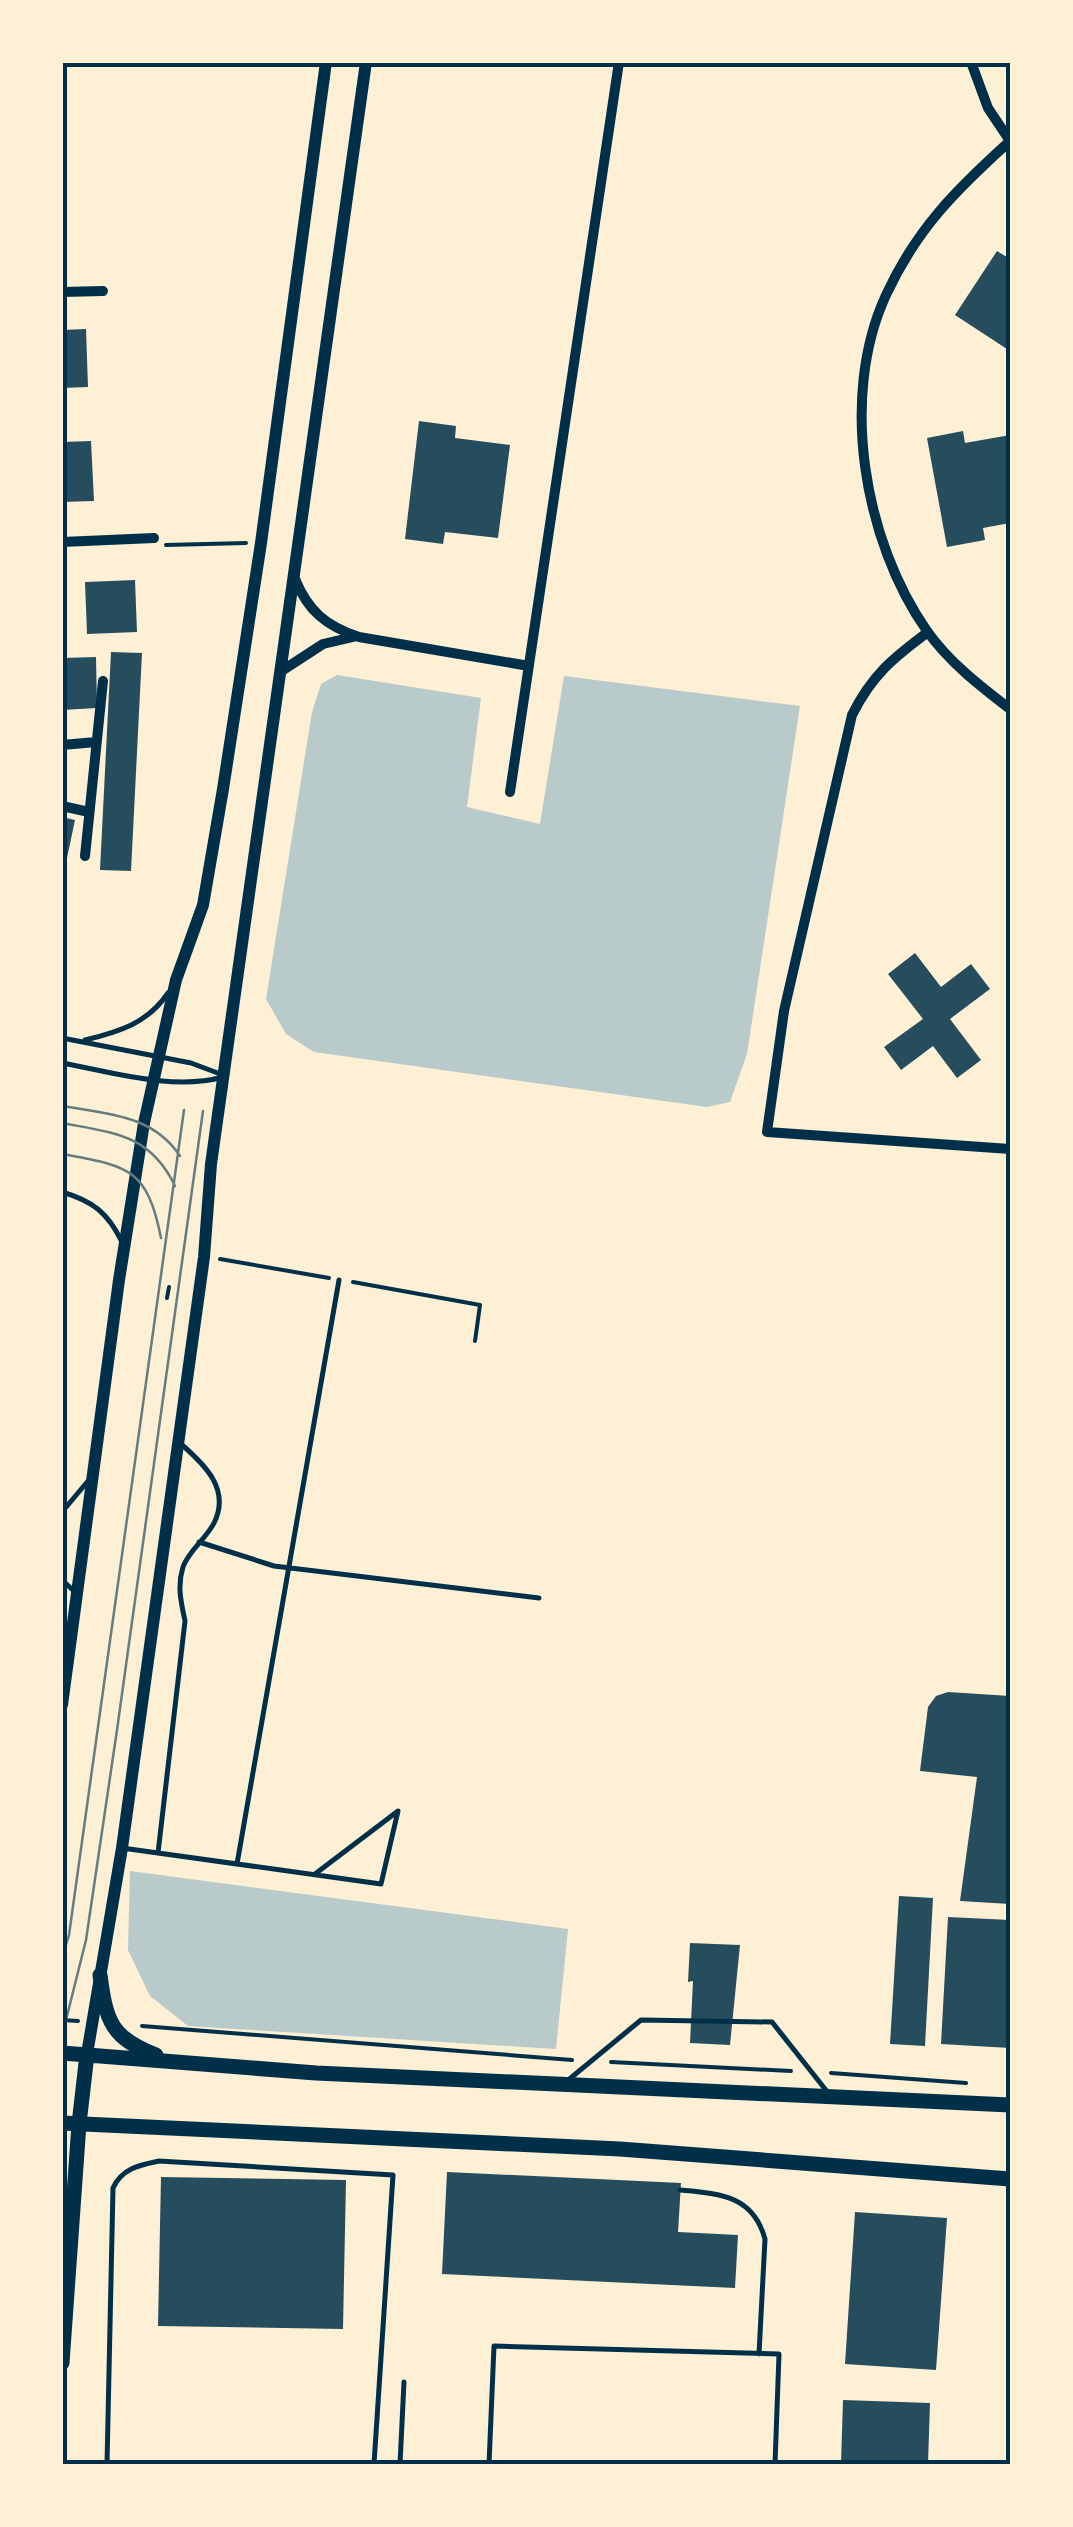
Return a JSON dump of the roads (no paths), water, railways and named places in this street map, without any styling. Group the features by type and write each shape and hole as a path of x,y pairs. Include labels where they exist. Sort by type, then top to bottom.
{"main road":[{"path":"100,1975 104,2007 116,2034 174,2062"},
{"path":"62,2053 316,2073 1010,2105"},
{"path":"62,2363 71,2123 87,2054"},
{"path":"71,2123 620,2149 1010,2179"}],"street":[{"path":"62,1705 125,1249 154,1079 176,980 203,905 261,543 326,62"},
{"path":"87,2054 122,1848 204,1256 211,1164 366,62"},
{"path":"510,792 619,62"},
{"path":"971,62 988,108 1010,141 952,194 916,242 885,297 868,353 862,408 869,496 892,570 928,632 972,680 1010,709"},
{"path":"62,292 103,291"},
{"path":"62,542 154,538"},
{"path":"294,576 307,604 336,629 360,637 530,666"},
{"path":"928,632 893,658 868,684 852,716 784,1011 767,1132 1010,1149"},
{"path":"280,672 302,654 323,644 343,637 360,637"},
{"path":"85,856 104,681"},
{"path":"62,744 96,742"},
{"path":"62,806 89,812"}],"lane":[{"path":"82,1040 135,1025 161,1004 176,980"},
{"path":"62,1038 191,1063 226,1076"},
{"path":"62,1063 154,1079 212,1080 226,1076"},
{"path":"62,1192 85,1198 100,1208 125,1249"},
{"path":"237,1864 339,1280"},
{"path":"158,1853 185,1621 179,1585 184,1564 215,1522 219,1502 216,1479 177,1440"},
{"path":"62,1512 96,1471"},
{"path":"199,1542 289,1568 539,1598"},
{"path":"62,1580 79,1596"},
{"path":"122,1848 382,1884 398,1811 315,1874"},
{"path":"563,2084 641,2020 772,2022 831,2096"},
{"path":"107,2464 113,2188 118,2177 129,2170 160,2161 393,2175 374,2464"},
{"path":"680,2190 716,2193 742,2202 760,2222 764,2239 759,2354"},
{"path":"489,2464 494,2346 778,2354 775,2464"},
{"path":"400,2464 404,2382"}],"tram line":[{"path":"62,1106 143,1124 169,1142 180,1156"},
{"path":"62,1957 69,1935 184,1110"},
{"path":"62,2060 66,2020 86,1940 203,1111"},
{"path":"62,1123 114,1134 142,1146 165,1169 175,1186"},
{"path":"62,1154 103,1162 131,1174 149,1197 161,1238"}]}
